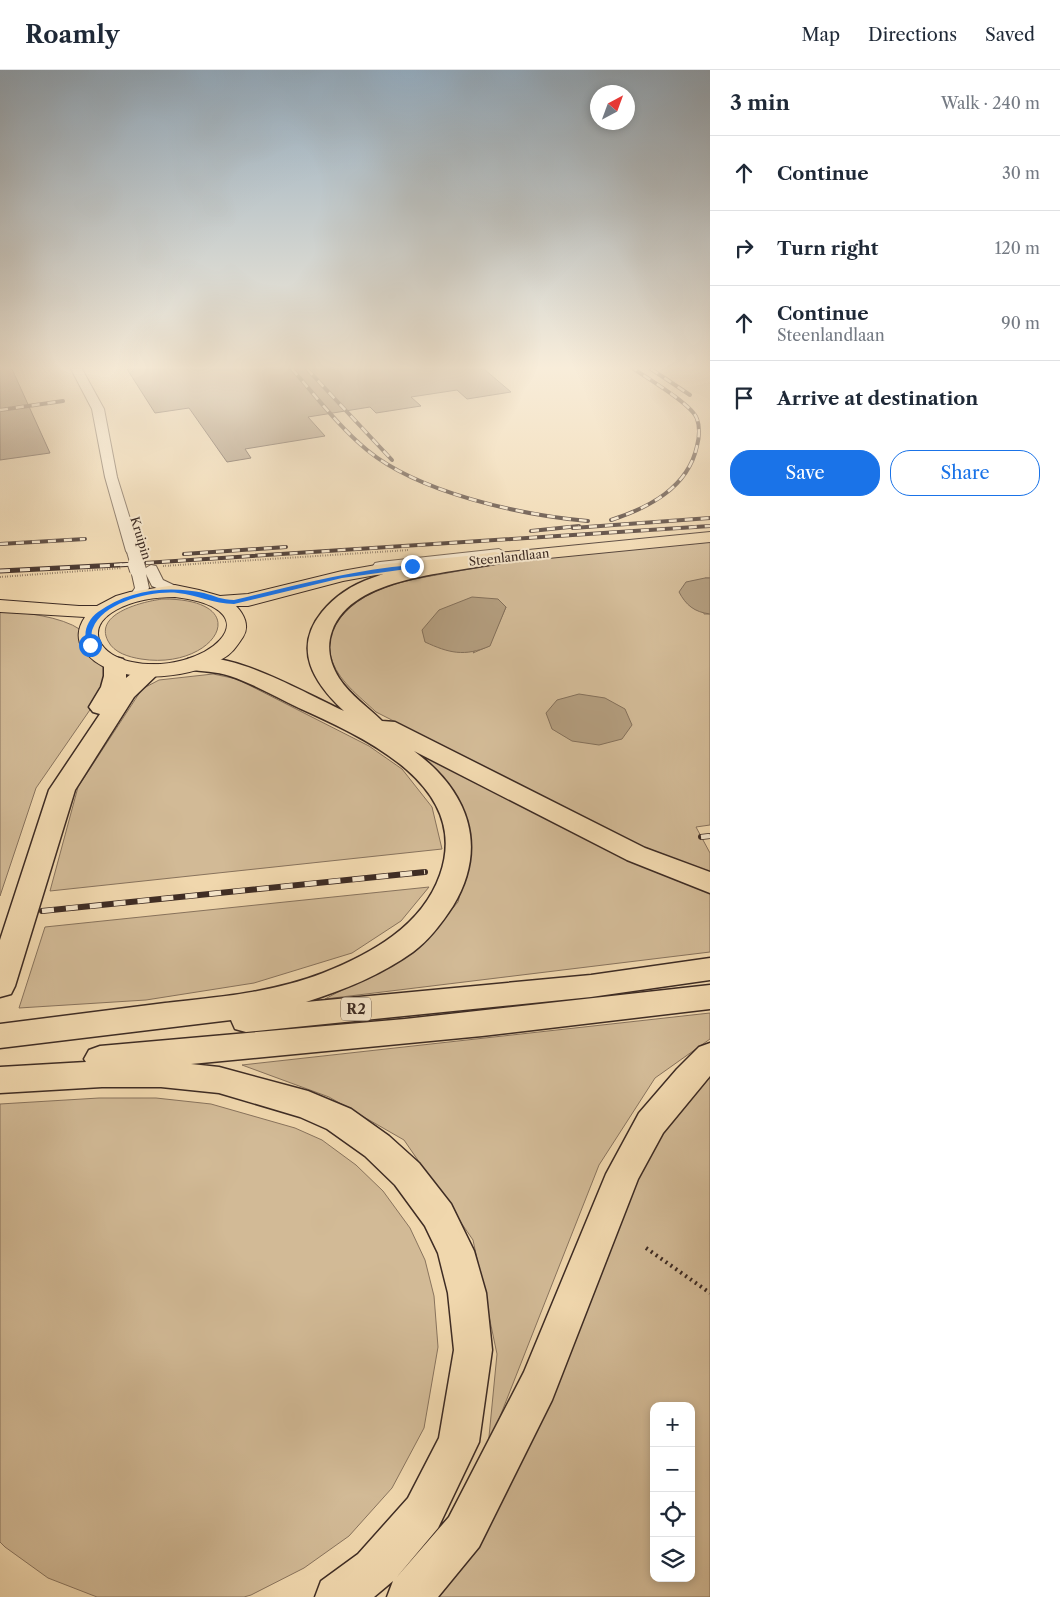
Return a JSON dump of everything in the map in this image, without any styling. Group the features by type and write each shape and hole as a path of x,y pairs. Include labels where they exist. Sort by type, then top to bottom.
{"highway":[{"path":"392,745 325,674 318,657 317,644 321,628 329,615 350,596 386,580 409,573 495,558"},
{"path":"226,646 250,664 365,716 628,850 710,883"},
{"path":"0,986 6,938 45,789 115,683 117,675 116,664"},
{"path":"0,1038 256,1004 299,993 338,979 373,963 405,943 442,904 454,882 460,858 459,834 452,810 440,791 411,760 392,745 370,732 234,669 216,664 196,664"},
{"path":"6,938 62,790 125,694 151,670"},
{"name":"R2","path":"0,1038 135,1030 572,988 710,969"},
{"name":"R2","path":"0,1067 354,1038 615,1010 710,997"},
{"path":"409,1597 464,1532 473,1515 538,1386 623,1174 651,1123 688,1078 710,1056"},
{"path":"0,1080 102,1074 161,1074 219,1080 308,1105 339,1119 377,1146 407,1174 438,1214 458,1259 467,1293 474,1350 459,1442 423,1513 374,1570 338,1597"}],"main road":[{"name":"Steenlandlaan","path":"220,602 248,600 376,570 710,537"},
{"name":"Steenlandlaan","path":"234,618 255,604 309,585"},
{"path":"176,591 204,595 220,602 229,609 234,618 236,627 234,637 226,646 208,659 174,669 151,670 116,664 96,652 90,645 88,637 89,628 102,611 138,594 176,591"},
{"path":"0,606 31,610 102,611"},
{"path":"31,610 68,619 89,628"}],"street":[{"name":"Kruipin","path":"104,440 111,477 139,550"},
{"path":"309,585 337,572 406,562 710,533"},
{"path":"138,594 142,588 145,568 139,550"},
{"name":"Kruipin","path":"145,568 158,584 176,591"}],"path":[{"path":"0,577 415,550"},
{"path":"646,1248 710,1293"}],"shaded area":[{"path":"710,542 710,578 705,578 704,614 710,614 710,825 696,827 710,853 710,873 642,846 376,712 343,680 331,657 329,646 331,636 341,617 367,596 395,584 424,577 517,561","holes":["506,607 489,646 473,653"]},
{"path":"710,578 710,614 699,612 691,607 679,592 686,582"},
{"path":"472,597 498,599 506,607 490,646 472,652 457,652 442,649 425,642 422,630 439,610"},
{"path":"163,599 193,602 210,610 218,621 216,634 206,645 189,655 167,660 141,659 122,654 114,649 108,641 105,631 108,623 114,616 123,610 145,602"},
{"path":"0,610 53,618 73,625 81,630 83,644 87,653 107,667 109,675 94,704 36,788 0,896"},
{"path":"213,674 237,679 369,746 402,769 432,807 442,849 50,891 78,787 142,689 159,680"},
{"path":"579,694 605,698 625,709 632,725 622,739 599,745 572,741 552,729 546,713 557,700"},
{"path":"421,753 658,873 710,890 710,952 325,999 417,950 458,902 471,851 462,809"},
{"path":"429,887 401,921 352,953 254,983 146,1000 19,1008 45,927"},
{"path":"710,1013 710,1039 655,1078 599,1165 488,1447 497,1354 473,1240 404,1140 329,1097 242,1065"},
{"path":"710,1074 710,1597 434,1597 635,1180 663,1130"},
{"path":"99,1098 156,1098 211,1104 295,1128 322,1140 356,1165 383,1191 410,1228 425,1260 434,1296 438,1347 424,1428 392,1488 349,1536 304,1568 251,1595 244,1597 97,1597 48,1578 0,1542 0,1104"}],"building":[{"path":"0,440 44,440 50,453 0,460"},
{"path":"212,440 299,440 245,449 251,458 227,462"}],"railway":[{"path":"355,440 389,465 442,490 502,507 588,521"},
{"path":"374,440 392,460"},
{"path":"611,520 639,509 676,485 692,461 698,440"},
{"path":"573,528 710,518"},
{"path":"531,531 579,526"},
{"path":"114,565 710,526"},
{"path":"0,544 85,539"},
{"path":"184,554 286,547"},
{"path":"0,571 137,564"},
{"path":"701,837 710,836"},
{"path":"42,911 425,872"}],"route":[{"path":"90,645 88,637 89,628 96,616 112,604 138,594 176,591 204,595 220,602 234,602 342,576 412,566"}]}
